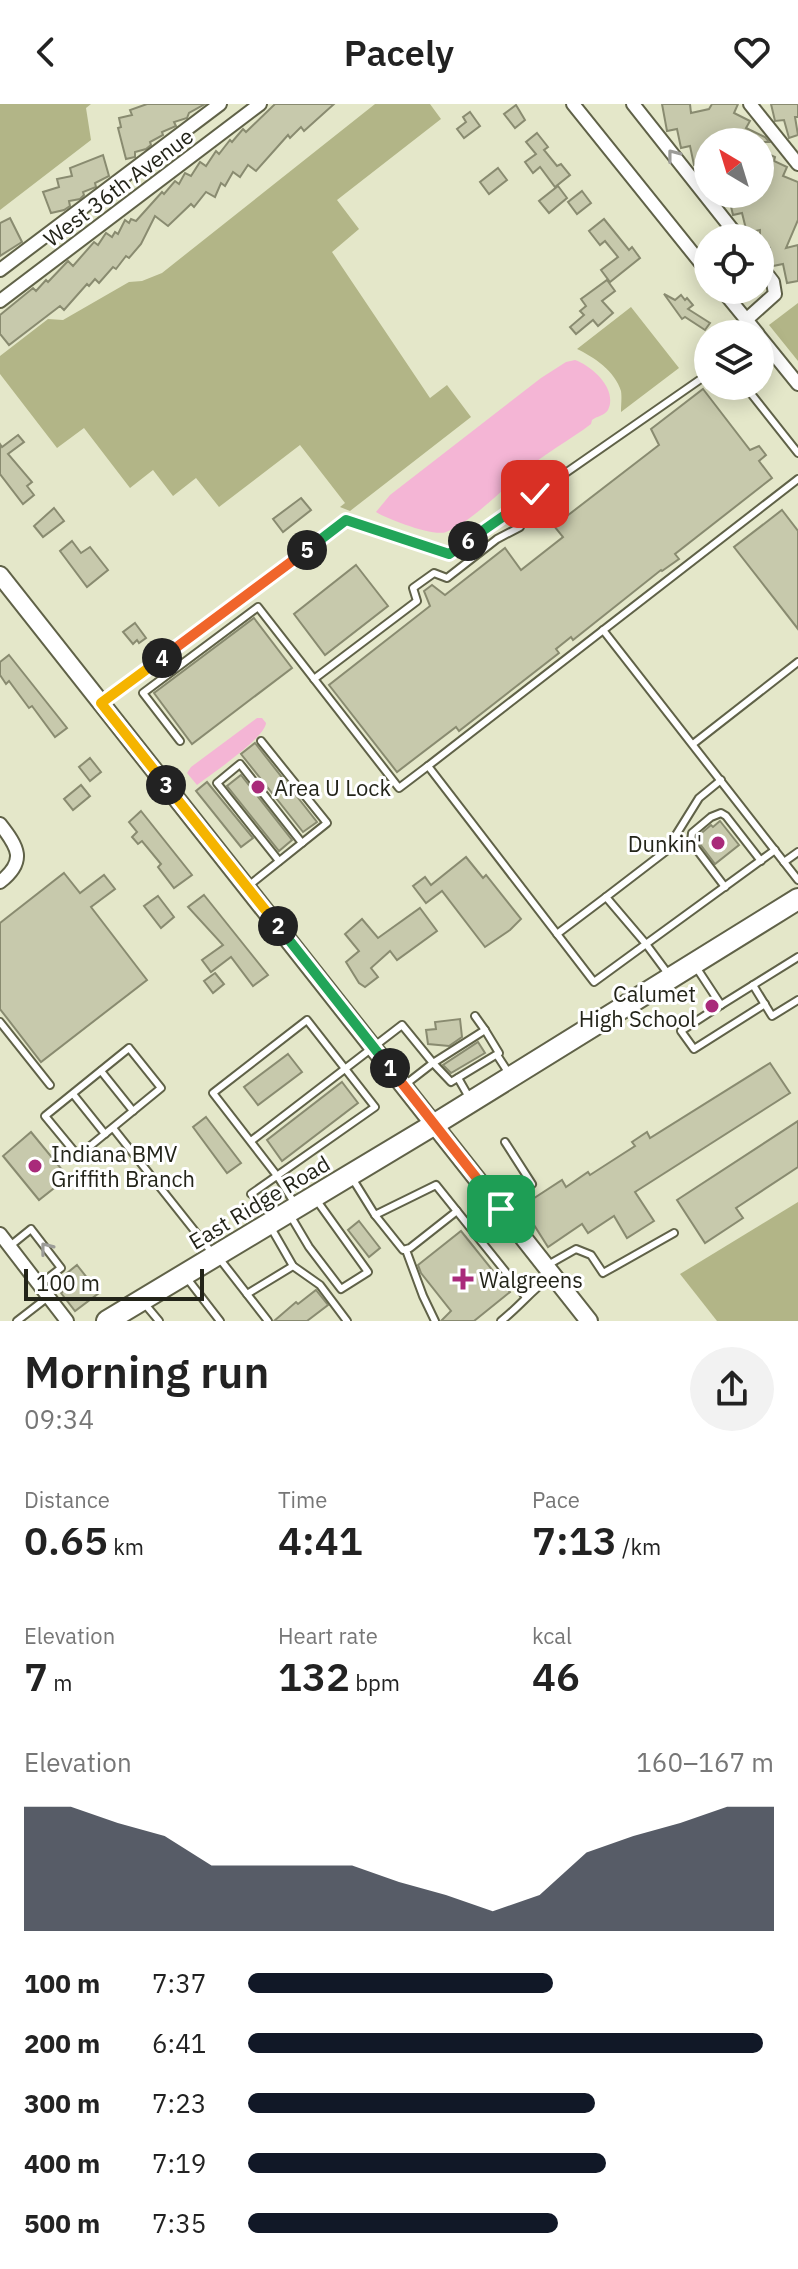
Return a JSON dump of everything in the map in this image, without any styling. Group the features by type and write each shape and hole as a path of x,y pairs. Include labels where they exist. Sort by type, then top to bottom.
{"main road":[{"name":"East Ridge Road","path":"111,1320 798,899"}],"street":[{"name":"West 36th Avenue","path":"0,270 220,104"},
{"name":"West 36th Avenue","path":"0,301 260,104"},
{"path":"633,104 728,224"},
{"path":"750,104 798,164"},
{"path":"575,105 694,254"},
{"path":"143,162 158,181"},
{"path":"733,304 746,320 766,304"},
{"path":"774,354 798,384"},
{"path":"0,575 589,1321"},
{"path":"0,824 14,842 17,856 11,873 0,882"},
{"path":"0,1234 67,1321"}],"lane":[{"path":"101,703 346,520 449,554 694,384"},
{"path":"756,400 798,453"},
{"path":"180,741 143,693 258,607 399,788 798,479"},
{"path":"314,679 417,601 413,588 434,573 447,578 497,539 520,527"},
{"path":"603,630 798,880"},
{"path":"693,744 798,662"},
{"path":"247,887 327,823 261,741"},
{"path":"279,861 217,783 240,764 302,843"},
{"path":"428,766 594,982 775,850"},
{"path":"557,934 666,851 699,798 721,780"},
{"path":"725,887 691,842 692,833 711,817 721,813 726,816 761,861"},
{"path":"784,862 798,852"},
{"path":"606,897 671,978"},
{"path":"765,1004 694,1049 681,1031 798,957"},
{"path":"694,964 721,1005"},
{"path":"753,985 772,1016 796,1001 798,1010"},
{"path":"475,1016 511,1077"},
{"path":"251,1194 278,1177 375,1107 307,1020 213,1093 251,1141 278,1177 300,1205 328,1219 368,1272 341,1289 309,1247 300,1205"},
{"path":"0,1022 50,1085"},
{"path":"251,1141 402,1025 451,1082 476,1063 497,1055"},
{"path":"404,1086 433,1063 465,1046 485,1030"},
{"path":"129,1048 161,1088 78,1156 45,1116 73,1094 129,1048"},
{"path":"101,1071 133,1111"},
{"path":"460,1073 472,1101"},
{"path":"73,1094 105,1134"},
{"path":"113,1128 268,1321"},
{"path":"501,1209 532,1184 505,1142"},
{"path":"350,1175 375,1215 401,1248 406,1250 435,1321"},
{"path":"375,1215 436,1185 525,1296"},
{"path":"406,1250 457,1211"},
{"path":"269,1224 293,1266 320,1285 347,1321"},
{"path":"9,1246 31,1229 61,1268 39,1285"},
{"path":"501,1321 522,1304 525,1296 549,1270 576,1249 591,1255 603,1273 674,1233"},
{"path":"247,1294 293,1266"},
{"path":"184,1275 220,1321"},
{"path":"17,1321 48,1297"},
{"path":"142,1300 159,1321"}],"green space":[{"path":"0,104 91,104 86,108 91,140 0,210"},
{"path":"375,104 430,104 441,119 337,200 359,229 332,252 430,398 447,385 471,417 350,511 340,507 345,503 300,445 219,507 196,478 173,496 153,470 130,488 84,428 57,448 0,374 0,356 48,319 63,320 129,282 142,281 162,273"},
{"path":"798,303 798,361 774,331 774,321"},
{"path":"631,307 679,368 621,412 621,391 614,377 597,361 577,349"},
{"path":"798,1202 798,1321 717,1321 680,1274"}],"shaded area":[{"path":"575,360 602,379 609,394 608,410 533,464 477,513 440,533 376,512 390,495 541,378 566,362"},
{"path":"257,718 262,718 266,723 257,738 197,785 187,773 191,767"}],"building":[{"path":"147,104 205,104 189,113 187,118 174,122 176,126 162,132 163,135 150,142 146,149 135,152 135,157 126,159 118,128 121,127 119,118 132,115 130,110"},
{"path":"275,104 334,104 304,131 301,127 290,138 288,135 256,171 248,165 240,177 233,172 225,186 221,183 215,197 206,192 194,207 191,204 168,226 155,216 141,244 129,258 126,256 99,283 95,279 89,286 87,284 64,310 60,306 9,345 0,334 0,315 33,288 36,291 46,280 48,282 68,261 73,266 94,242 98,245 106,233 112,237 115,232 118,234 125,220 129,223 131,219 136,221 175,181 179,184 185,173 191,176 200,162 206,166 216,151 219,154 230,140 232,142 243,129 246,132"},
{"path":"662,104 690,104 691,113 709,109 712,104 738,104 734,113 750,121 746,128 694,128 694,165 690,146 681,148 677,129 667,131"},
{"path":"771,104 798,104 798,117 795,117 798,135 789,138 784,120 775,121"},
{"path":"516,105 525,120 515,128 504,114"},
{"path":"470,112 480,126 464,138 457,129 466,122 463,117"},
{"path":"537,133 548,147 544,150 557,166 561,164 570,175 555,187 540,167 533,173 525,162 536,154 526,142"},
{"path":"103,155 109,176 95,183 96,187 83,192 80,199 69,201 70,206 64,210 51,213 43,192 59,187 57,179 72,176 70,168"},
{"path":"774,161 787,167 783,176 798,182 798,220 786,248 798,245 798,281 787,283 783,264 774,266 774,224 745,224 742,213 733,215 731,208 774,208"},
{"path":"498,168 507,180 489,194 480,182"},
{"path":"558,186 567,198 549,213 539,201"},
{"path":"582,191 591,203 577,214 568,202"},
{"path":"10,218 22,242 0,256 0,223"},
{"path":"604,219 629,250 632,247 640,258 610,282 601,270 618,257 605,241 600,245 589,231"},
{"path":"607,280 615,291 602,301 613,313 598,326 593,320 576,334 570,327 584,315 580,311 586,306 581,299"},
{"path":"664,294 675,300 681,295 685,300 687,298 693,305 688,309 705,320 694,320 694,323 685,317 682,319"},
{"path":"694,396 694,400 711,400 750,450 759,446 766,455 759,461 772,478 675,554 679,559 573,640 571,637 556,649 559,653 459,731 456,727 397,772 329,685 430,606 424,591 432,585 445,595 505,548 521,570 563,537 554,526 659,445 651,429"},
{"path":"18,435 24,442 8,454 32,482 27,486 34,495 23,504 0,474 0,444 2,447"},
{"path":"301,498 311,510 283,532 273,519"},
{"path":"54,508 64,521 43,537 34,526"},
{"path":"782,510 798,531 798,629 734,547"},
{"path":"72,541 81,553 90,547 108,570 87,587 60,551"},
{"path":"356,565 388,606 325,655 294,614"},
{"path":"254,618 292,668 192,744 154,693"},
{"path":"135,623 146,638 133,644 123,632"},
{"path":"9,655 67,728 55,737 32,706 29,708 9,681 6,684 0,675 0,662"},
{"path":"255,743 317,822 303,832 241,754"},
{"path":"90,758 101,772 90,781 79,767"},
{"path":"241,775 292,840 279,851 227,786"},
{"path":"207,782 253,838 241,847 196,791"},
{"path":"81,785 90,796 73,810 64,799"},
{"path":"141,811 192,875 174,888 158,867 161,864 142,841 138,844 132,837 137,832 129,822"},
{"name":"Dunkin'","path":"720,821 739,845 715,864 697,840 711,825 713,827"},
{"path":"466,857 483,878 486,875 521,919 485,947 442,891 426,903 413,886 425,877 431,885"},
{"path":"64,873 80,893 104,875 115,889 91,907 147,980 41,1062 0,1009 0,923"},
{"path":"204,895 268,975 253,986 231,957 211,972 202,960 223,945 188,907"},
{"path":"158,896 174,917 161,928 144,906"},
{"path":"420,908 437,931 397,960 390,951 371,968 378,977 365,987 359,983 346,962 359,951 345,934 362,919 378,938"},
{"path":"215,973 224,984 213,993 204,981"},
{"path":"460,1019 462,1037 449,1046 428,1044 426,1030 436,1029 435,1022"},
{"path":"478,1042 485,1053 451,1073 443,1065"},
{"path":"288,1054 302,1072 258,1105 244,1087"},
{"path":"770,1063 790,1093 635,1192 654,1221 627,1238 614,1216 588,1233 582,1224 548,1247 522,1206 562,1180 566,1187 588,1172 590,1175 635,1146 632,1142 647,1132 650,1138"},
{"path":"342,1082 358,1103 282,1161 267,1140"},
{"path":"206,1117 241,1163 227,1173 193,1127"},
{"path":"798,1121 798,1167 736,1208 743,1218 705,1243 677,1200"},
{"name":"Indiana BMV Griffith Branch","path":"31,1132 68,1177 39,1200 3,1156"},
{"path":"359,1221 380,1248 369,1257 348,1230"},
{"name":"Walgreens","path":"461,1231 510,1292 474,1321 441,1321 451,1311 418,1265"},
{"path":"77,1265 99,1293 75,1311 61,1293 69,1286 62,1277"},
{"path":"316,1290 328,1305 307,1321 274,1321 296,1302 298,1304"}],"place":[{"name":"Area U Lock","path":"258,787"},
{"name":"Dunkin'","path":"718,843"},
{"name":"Calumet High School","path":"712,1006"},
{"name":"Indiana BMV Griffith Branch","path":"35,1166"},
{"name":"Walgreens","path":"463,1279"}],"route":[{"path":"501,1209 101,703 346,520 449,554 535,494"}]}
